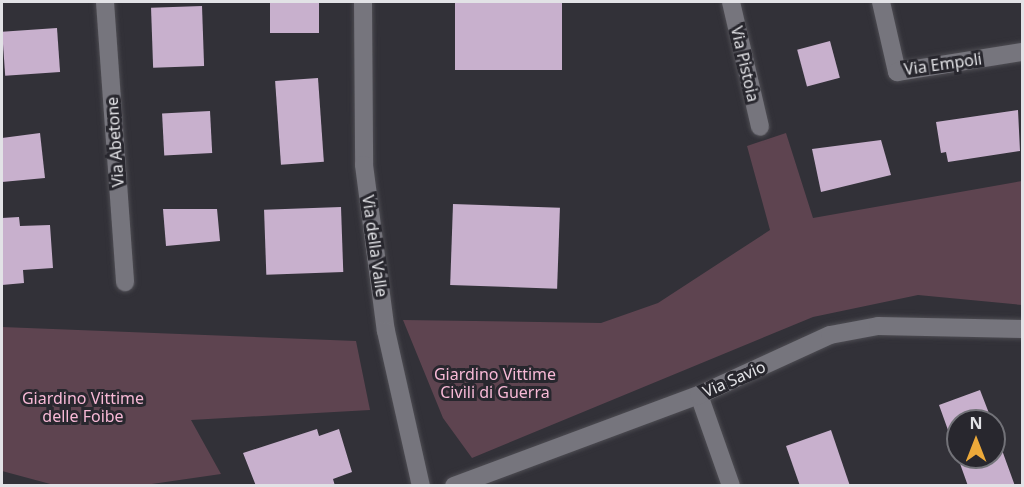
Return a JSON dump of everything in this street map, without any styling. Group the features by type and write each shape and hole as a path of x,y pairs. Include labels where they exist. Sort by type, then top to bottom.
{"street":[{"name":"Via Abetone","path":"105,2 125,282"},
{"name":"Via della Valle","path":"363,2 364,165 386,331 421,486"},
{"name":"Via Pistoia","path":"731,2 760,127"},
{"name":"Via Empoli","path":"881,2 897,72 1023,52"},
{"name":"Via Savio","path":"454,486 699,395 830,335 878,326 1023,329"},
{"path":"699,395 731,486"}],"green space":[{"name":"Giardino Vittime Civili di Guerra","path":"786,133 813,218 1022,181 1022,305 918,295 813,317 472,458 443,418 403,320 601,323 658,303 770,230 747,146"},
{"name":"Giardino Vittime delle Foibe","path":"2,327 356,341 370,410 191,420 221,474 138,486 54,485 2,471"}],"building":[{"path":"270,2 319,2 319,33 270,33"},
{"path":"455,2 562,2 562,70 455,70"},
{"path":"202,6 204,66 153,68 151,8"},
{"path":"57,28 60,72 5,76 2,32"},
{"path":"830,41 840,78 807,87 797,50"},
{"path":"318,78 324,162 281,165 275,81"},
{"path":"1018,110 1020,151 948,162 946,152 941,153 936,122"},
{"path":"210,111 212,153 164,155 162,114"},
{"path":"40,133 45,178 2,182 2,138"},
{"path":"881,140 891,175 821,192 812,149"},
{"path":"453,204 560,208 557,289 450,285"},
{"path":"341,207 343,272 266,275 264,210"},
{"path":"163,209 217,209 220,241 166,246"},
{"path":"19,217 20,226 50,225 53,268 23,270 24,283 2,285 2,218"},
{"path":"980,390 987,409 946,409 946,425 939,405"},
{"path":"317,429 319,436 339,429 352,472 333,479 335,486 256,486 243,453"},
{"path":"831,430 850,486 800,486 786,446"},
{"path":"1006,461 1015,486 968,486 962,469 1006,469"}]}
